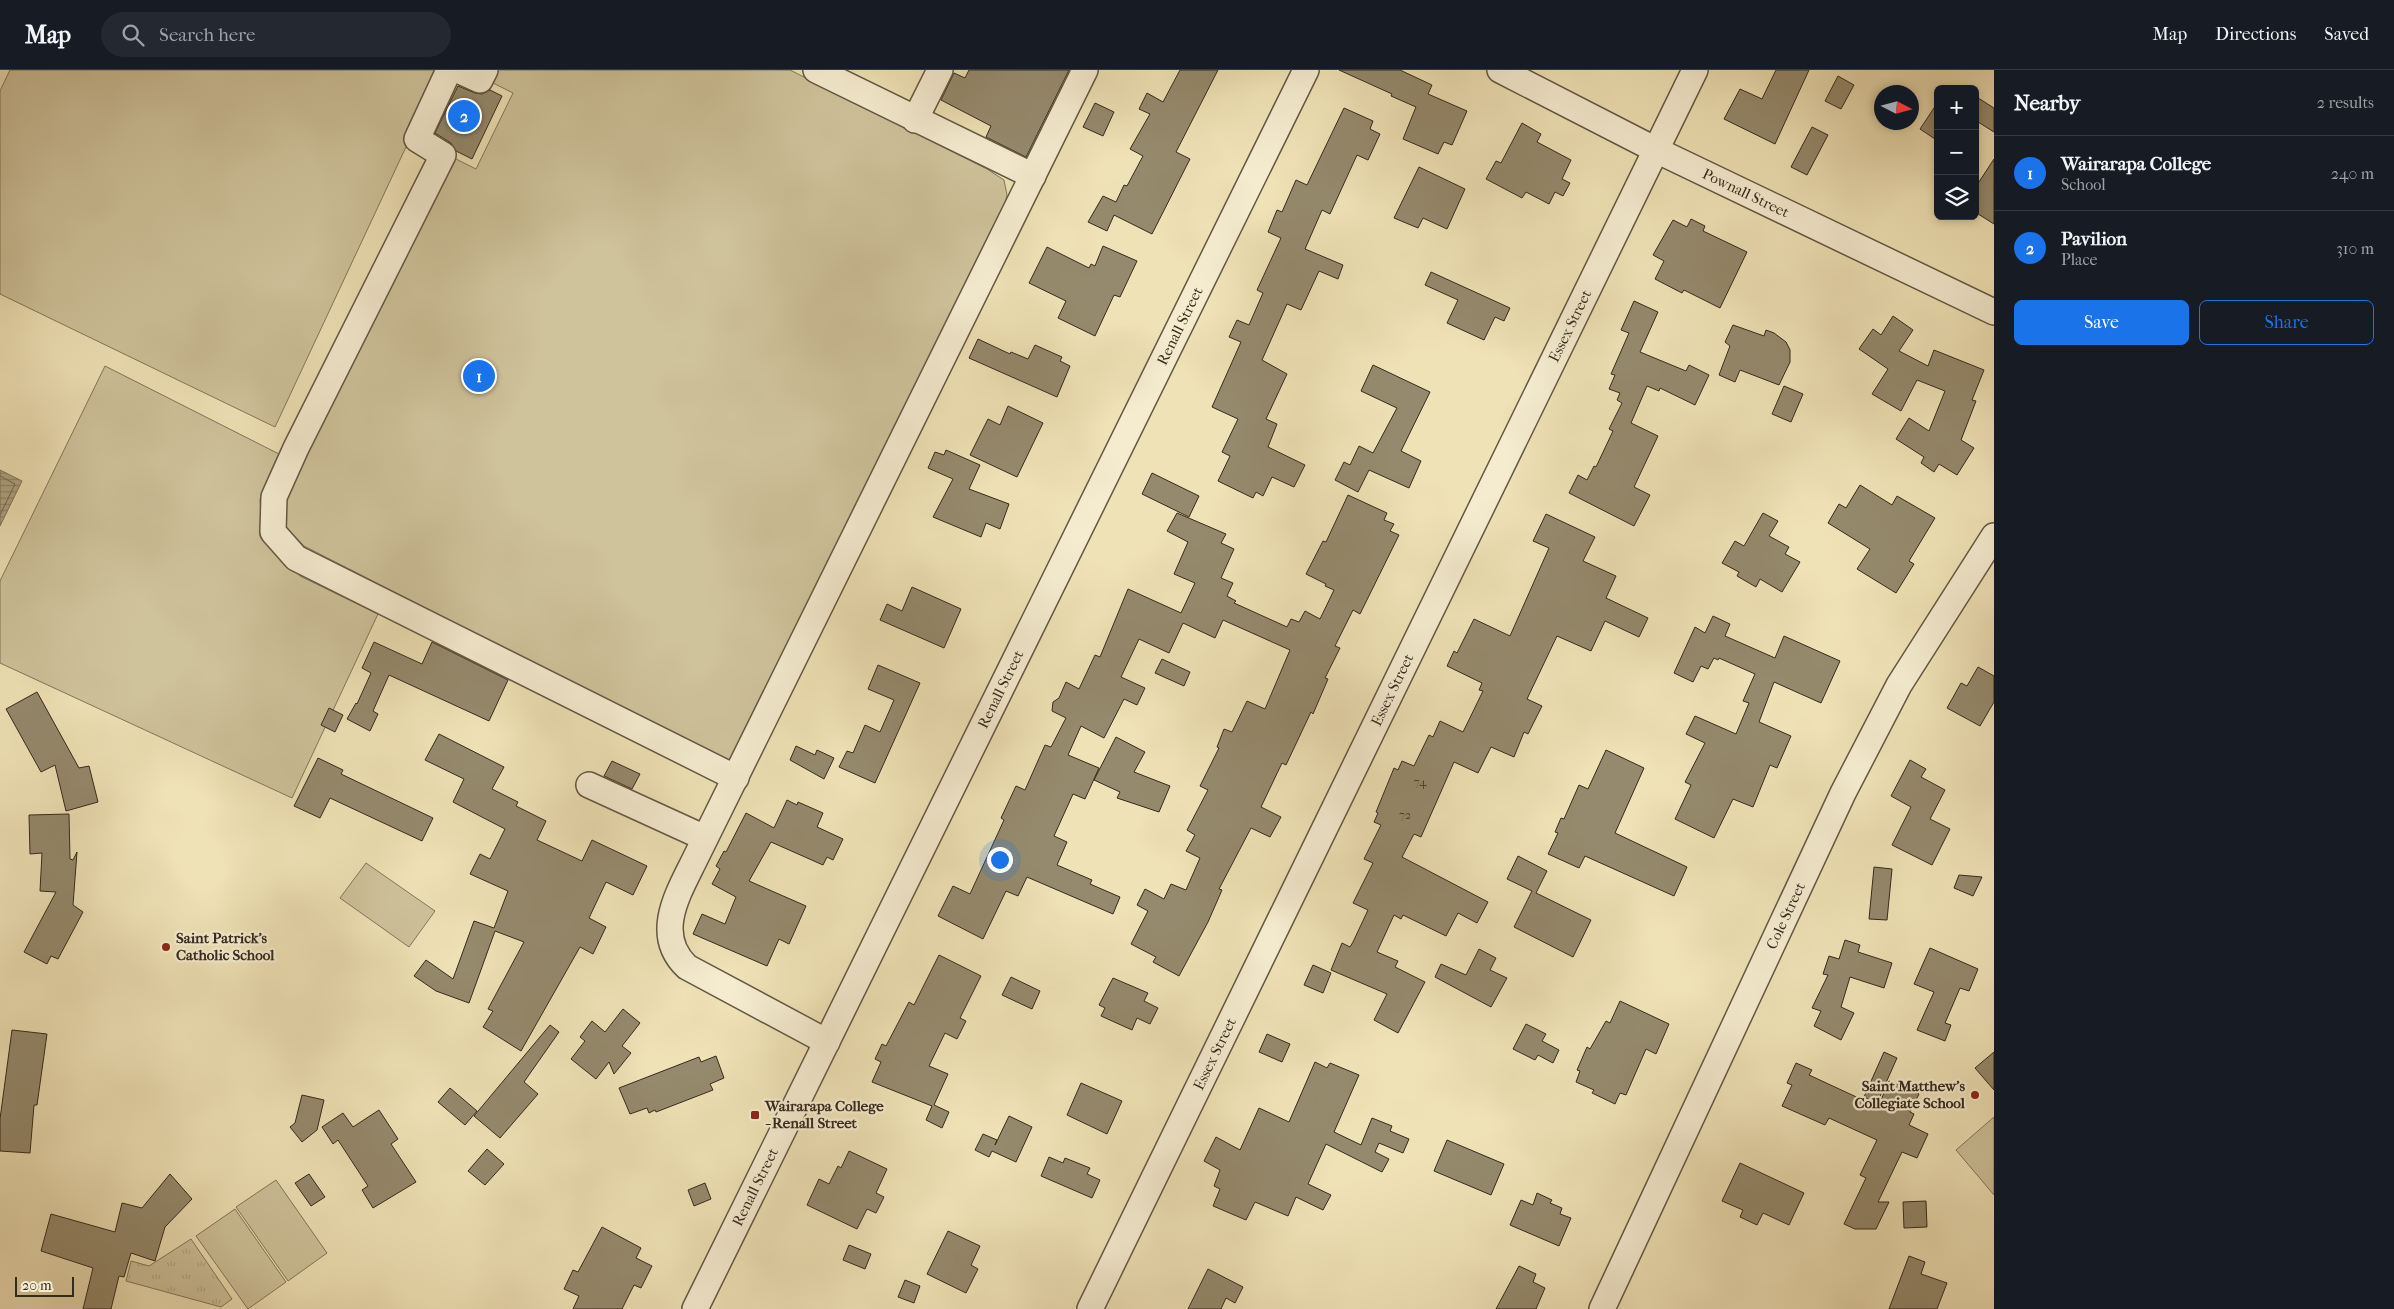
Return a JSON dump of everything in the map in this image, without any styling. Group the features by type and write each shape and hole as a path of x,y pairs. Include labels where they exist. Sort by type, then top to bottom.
{"street":[{"path":"449,70 416,139 443,154 296,448 274,497 273,532 296,558 736,778"},
{"path":"458,70 480,80 484,70"},
{"path":"816,70 1033,176"},
{"path":"915,120 940,70"},
{"path":"827,1042 693,971 674,952 670,940 670,917 680,890 705,838 1085,70"},
{"name":"Renall Street","path":"695,1309 1306,70"},
{"name":"Pownall Street","path":"1500,70 1656,150 1994,312"},
{"name":"Essex Street","path":"1090,1309 1695,70"},
{"name":"Cole Street","path":"1602,1309 1684,1138 1843,793 1899,685 1994,536"},
{"path":"589,784 705,838"}],"green space":[{"path":"10,70 442,70 275,427 0,294 0,91"},
{"path":"497,70 790,70 987,169 1004,180 1007,195 1003,213 734,765 304,546 284,525 283,494 450,156 476,169 513,93 491,82"},
{"path":"105,366 281,455 260,499 262,526 275,551 300,576 378,614 292,798 0,663 0,581"},
{"path":"366,863 435,911 409,947 340,898"},
{"path":"1994,1117 1994,1195 1956,1150"},
{"path":"276,1180 327,1253 288,1281 236,1207"},
{"path":"235,1209 286,1282 248,1309 196,1236"},
{"path":"191,1239 232,1299 221,1307 126,1281 131,1261 149,1266"}],"water":[{"path":"0,470 22,481 0,526"}],"building":[{"path":"969,70 1069,70 1026,157 986,137 991,126 941,100 954,73 965,78"},
{"path":"1180,70 1218,70 1176,152 1190,159 1152,234 1114,215 1107,231 1088,222 1103,196 1116,202 1124,185 1127,186 1143,156 1130,149 1150,114 1139,109 1147,93 1163,102"},
{"path":"1339,70 1400,70 1432,85 1428,94 1467,111 1452,145 1444,142 1438,154 1403,139 1416,107"},
{"path":"1776,70 1809,70 1775,144 1724,119 1740,89 1762,99"},
{"path":"1838,76 1854,85 1841,109 1825,101"},
{"path":"458,86 482,94 490,90 502,96 472,159 456,151 451,143 435,133"},
{"path":"1979,99 1994,108 1994,132 1979,123"},
{"path":"1095,103 1114,112 1103,136 1083,127"},
{"path":"1344,108 1373,121 1370,129 1380,134 1368,160 1357,155 1330,214 1322,210 1305,249 1343,265 1338,279 1319,271 1301,310 1287,304 1262,360 1287,374 1266,419 1277,424 1268,447 1305,465 1294,487 1272,477 1263,496 1256,492 1253,498 1218,481 1230,456 1222,452 1238,419 1212,407 1241,342 1229,337 1237,320 1249,325 1263,293 1257,290 1281,238 1268,232 1277,210 1282,212 1296,180 1307,185"},
{"path":"1934,108 1934,138 1920,129"},
{"path":"1522,123 1541,134 1537,142 1571,160 1562,179 1570,183 1563,196 1555,192 1549,204 1526,192 1522,198 1486,179 1496,161 1501,163"},
{"path":"1812,127 1828,135 1807,175 1791,167"},
{"path":"1994,159 1994,224 1979,215 1979,182"},
{"path":"1419,167 1465,189 1447,229 1423,218 1418,228 1394,218"},
{"path":"1691,219 1705,226 1703,231 1747,252 1720,308 1684,290 1682,293 1655,279 1664,261 1653,255 1673,220 1687,227"},
{"path":"1103,246 1137,261 1120,297 1114,295 1095,336 1058,318 1066,301 1029,283 1047,247 1089,268 1091,264 1095,266"},
{"path":"1431,272 1510,308 1504,321 1495,317 1484,340 1447,323 1458,300 1425,285"},
{"path":"1634,301 1658,312 1640,352 1686,371 1689,365 1709,375 1695,405 1660,388 1659,391 1647,386 1631,423 1658,436 1634,487 1650,495 1634,526 1569,493 1578,475 1587,480 1594,466 1596,467 1613,431 1609,429 1622,403 1617,400 1620,393 1609,389 1615,375 1611,374 1629,333 1621,330"},
{"path":"1893,316 1913,330 1899,351 1928,366 1934,350 1984,370 1972,400 1976,401 1961,440 1974,448 1957,475 1939,464 1934,472 1921,463 1924,457 1896,439 1909,418 1929,431 1945,391 1917,380 1901,411 1872,394 1888,369 1859,349 1873,329 1881,335"},
{"path":"1733,325 1764,336 1766,330 1774,333 1786,342 1790,350 1790,362 1779,385 1740,370 1735,382 1719,375 1730,346 1725,342"},
{"path":"978,339 1010,354 1011,352 1028,359 1035,345 1062,357 1060,361 1070,366 1057,397 969,358"},
{"path":"1373,365 1430,392 1401,451 1421,461 1409,488 1369,470 1358,492 1335,480 1344,462 1350,465 1359,446 1373,453 1397,408 1361,391"},
{"path":"1784,386 1803,394 1791,422 1772,414"},
{"path":"1008,406 1043,423 1017,477 970,455 988,419 1000,425"},
{"path":"946,450 980,465 969,489 1009,504 1000,529 986,523 981,537 933,517 953,479 928,468 935,452 944,455"},
{"path":"1152,473 1199,496 1189,517 1142,494"},
{"path":"1860,485 1892,505 1897,496 1935,518 1909,561 1914,564 1896,593 1857,569 1870,549 1828,523 1839,504 1846,508"},
{"path":"1348,495 1387,513 1384,520 1394,524 1390,531 1399,535 1360,614 1353,610 1335,646 1340,648 1325,678 1328,679 1313,714 1311,712 1286,765 1282,763 1261,807 1281,817 1270,837 1251,828 1219,889 1222,890 1208,922 1179,976 1153,962 1156,957 1131,944 1148,911 1137,905 1145,889 1164,899 1171,884 1186,890 1200,858 1186,851 1195,835 1187,830 1208,790 1200,786 1219,748 1217,747 1224,729 1232,732 1247,701 1265,709 1290,650 1223,620 1215,638 1183,623 1169,653 1139,639 1121,677 1145,688 1137,705 1124,699 1104,738 1081,726 1068,755 1099,768 1085,799 1073,794 1054,836 1067,842 1057,865 1092,880 1090,884 1120,897 1113,914 1027,877 1018,896 1006,891 983,939 938,916 953,886 970,894 1004,820 1001,818 1016,786 1025,790 1045,745 1051,747 1066,718 1052,711 1053,702 1059,698 1066,682 1079,689 1095,655 1100,657 1128,589 1181,613 1195,583 1174,574 1188,542 1167,531 1177,513 1226,534 1221,543 1234,549 1221,578 1233,583 1227,596 1236,601 1234,603 1287,627 1291,619 1299,622 1305,611 1320,619 1334,590 1306,574 1323,541 1326,542"},
{"path":"1763,513 1778,521 1769,536 1789,547 1785,554 1800,562 1782,592 1760,579 1756,587 1737,576 1739,572 1722,563 1735,541 1744,546"},
{"path":"1546,514 1595,537 1583,561 1616,576 1606,598 1648,618 1639,637 1605,621 1591,651 1557,636 1527,699 1542,706 1528,734 1524,732 1514,757 1491,747 1478,773 1454,762 1421,837 1414,834 1402,857 1488,902 1477,923 1458,913 1446,936 1403,915 1401,919 1394,915 1377,952 1398,961 1395,967 1425,982 1398,1033 1374,1020 1387,994 1331,970 1342,943 1350,947 1368,910 1353,903 1373,863 1364,859 1381,825 1374,822 1378,813 1376,812 1394,768 1398,770 1402,761 1414,766 1429,735 1433,737 1440,721 1463,732 1483,691 1479,690 1482,683 1447,666 1454,651 1457,653 1474,619 1510,636 1549,548 1533,541"},
{"path":"912,587 961,609 944,648 880,620 887,604 902,611"},
{"path":"1713,616 1730,624 1725,636 1775,658 1784,636 1840,661 1821,703 1774,682 1759,722 1791,736 1777,768 1770,765 1753,807 1733,799 1714,838 1675,819 1691,785 1685,782 1705,743 1686,734 1695,716 1736,734 1749,703 1743,701 1755,674 1719,658 1718,660 1714,658 1708,669 1701,666 1693,682 1674,673 1695,627 1705,633"},
{"path":"374,642 422,664 432,642 508,680 489,721 389,675 373,711 378,714 370,731 347,719 357,704 371,673 362,668"},
{"path":"1162,659 1190,672 1184,686 1155,673"},
{"path":"878,665 920,683 875,783 839,767 847,751 853,753 865,725 880,732 894,700 868,689"},
{"path":"1978,667 1994,676 1994,702 1980,726 1947,708 1961,683 1967,686"},
{"path":"37,692 79,768 89,766 98,802 66,811 55,765 41,772 6,709"},
{"path":"329,708 343,715 335,732 321,725"},
{"path":"439,734 504,767 492,789 518,802 516,806 546,821 537,840 582,861 592,840 647,866 633,895 606,882 589,918 606,927 593,954 580,947 521,1051 483,1027 493,1011 488,1009 524,942 495,931 469,1003 436,991 414,976 426,960 453,979 474,921 494,928 508,891 470,874 480,854 490,859 505,829 453,802 464,779 425,760"},
{"path":"1116,737 1145,752 1134,772 1170,786 1159,812 1117,798 1120,792 1094,780"},
{"path":"796,746 815,755 817,750 834,758 824,779 790,760"},
{"path":"1606,750 1644,768 1615,833 1687,867 1674,896 1585,856 1579,868 1548,854 1558,833 1555,832 1561,818 1564,819 1579,785 1588,789"},
{"path":"318,758 343,770 341,774 433,818 422,841 330,798 320,818 294,806"},
{"path":"1910,760 1926,769 1921,777 1945,790 1930,819 1950,829 1932,865 1892,845 1911,807 1891,796"},
{"path":"612,761 640,774 632,789 604,776"},
{"path":"787,800 797,805 798,802 823,813 817,827 843,839 833,860 827,857 823,865 771,842 749,881 806,906 789,944 779,939 767,966 693,934 702,914 725,924 736,897 712,884 720,869 716,866 724,851 726,852 746,813 774,828"},
{"path":"69,814 70,859 73,860 77,852 73,905 83,912 58,959 51,956 47,964 24,952 56,892 40,891 42,853 30,854 29,815"},
{"path":"1518,856 1547,871 1536,893 1591,920 1573,957 1514,927 1532,891 1507,879"},
{"path":"1874,867 1892,869 1887,920 1869,919"},
{"path":"1959,875 1982,877 1973,896 1954,888"},
{"path":"1845,940 1860,945 1858,952 1892,963 1884,988 1850,977 1841,1007 1854,1013 1841,1040 1814,1026 1821,1011 1812,1008 1828,975 1823,974 1829,956 1839,959"},
{"path":"1930,948 1978,969 1969,991 1960,988 1945,1023 1951,1025 1945,1041 1917,1030 1934,992 1914,984"},
{"path":"1479,949 1496,958 1490,970 1507,978 1491,1007 1435,977 1441,964 1466,975"},
{"path":"939,955 981,976 960,1018 966,1021 957,1039 945,1033 929,1066 948,1074 934,1105 949,1112 942,1128 926,1120 932,1106 872,1082 881,1062 875,1059 882,1044 886,1046 909,1002 914,1005"},
{"path":"1313,965 1331,973 1323,993 1304,985"},
{"path":"1011,977 1040,991 1032,1009 1002,995"},
{"path":"1113,978 1148,993 1144,1001 1158,1008 1150,1024 1137,1018 1132,1030 1101,1016 1105,1008 1099,1005"},
{"path":"1620,1001 1669,1024 1656,1054 1646,1049 1626,1095 1620,1093 1615,1104 1592,1093 1594,1090 1576,1082 1580,1071 1577,1070 1587,1047 1590,1049 1606,1021 1610,1023"},
{"path":"623,1009 640,1023 622,1046 631,1053 614,1074 609,1062 596,1079 571,1059 585,1041 580,1037 592,1021 605,1032"},
{"path":"1526,1024 1546,1034 1542,1041 1559,1050 1553,1063 1538,1055 1535,1060 1513,1049"},
{"path":"550,1025 559,1032 524,1082 538,1094 500,1138 474,1116"},
{"path":"12,1030 47,1034 37,1105 34,1105 30,1153 0,1151 0,1119"},
{"path":"1267,1034 1290,1044 1282,1062 1259,1052"},
{"path":"1884,1052 1897,1058 1877,1103 1864,1097"},
{"path":"1994,1052 1994,1090 1975,1068"},
{"path":"716,1056 724,1078 710,1084 713,1090 656,1112 655,1110 649,1113 647,1108 630,1114 619,1088 699,1057 701,1062"},
{"path":"1315,1062 1327,1068 1330,1063 1359,1075 1334,1132 1361,1145 1372,1118 1392,1126 1390,1131 1409,1139 1403,1153 1379,1143 1375,1152 1389,1159 1382,1172 1326,1144 1308,1184 1331,1195 1323,1210 1296,1197 1288,1216 1255,1202 1246,1220 1213,1206 1220,1189 1214,1186 1220,1170 1204,1161 1216,1137 1240,1150 1259,1108 1289,1122"},
{"path":"1796,1063 1812,1070 1809,1075 1878,1107 1889,1081 1919,1094 1910,1112 1914,1114 1909,1125 1928,1134 1917,1158 1902,1152 1878,1202 1889,1202 1876,1229 1855,1229 1844,1224 1866,1178 1860,1175 1877,1140 1829,1118 1825,1125 1782,1106 1792,1085 1787,1083"},
{"path":"1081,1083 1122,1101 1107,1134 1067,1115"},
{"path":"450,1088 477,1111 465,1125 438,1102"},
{"path":"302,1095 324,1100 317,1130 302,1142 290,1127 295,1123"},
{"path":"379,1110 398,1139 391,1144 416,1182 373,1208 362,1190 368,1186 338,1140 333,1144 322,1127 343,1113 353,1127"},
{"path":"1009,1116 1032,1127 1016,1162 992,1151 989,1157 975,1150 983,1134 997,1140 995,1145"},
{"path":"1447,1140 1504,1164 1491,1195 1434,1171"},
{"path":"487,1149 504,1164 485,1185 468,1171"},
{"path":"849,1151 887,1169 876,1193 884,1197 876,1213 867,1209 857,1229 807,1205 819,1179 829,1184 838,1166 841,1168"},
{"path":"1049,1157 1063,1163 1065,1158 1090,1168 1087,1174 1100,1180 1092,1198 1041,1176"},
{"path":"1740,1163 1804,1193 1789,1225 1763,1213 1757,1225 1740,1217 1743,1210 1722,1201"},
{"path":"170,1174 192,1199 165,1227 155,1261 131,1253 124,1277 119,1276 111,1309 83,1309 93,1268 41,1251 51,1214 115,1232 122,1203 142,1208"},
{"path":"309,1174 325,1197 311,1206 295,1183"},
{"path":"705,1183 711,1199 694,1206 688,1190"},
{"path":"1537,1193 1552,1200 1550,1203 1562,1208 1560,1214 1571,1218 1559,1246 1510,1225 1521,1200 1533,1205"},
{"path":"1926,1201 1927,1227 1904,1228 1903,1202"},
{"path":"602,1227 641,1248 636,1258 652,1266 641,1288 634,1285 622,1309 573,1309 579,1296 564,1289 573,1270 578,1272"},
{"path":"948,1231 980,1246 971,1265 978,1269 966,1293 927,1274"},
{"path":"849,1245 871,1254 865,1269 843,1260"},
{"path":"1909,1256 1925,1262 1921,1274 1947,1283 1937,1309 1889,1309"},
{"path":"1519,1266 1536,1274 1533,1282 1545,1288 1536,1309 1496,1309"},
{"path":"1208,1269 1243,1287 1235,1303 1226,1298 1221,1309 1188,1309"},
{"path":"905,1280 920,1286 914,1303 898,1297"}],"place":[{"name":"Pavilion","path":"464,116"},
{"name":"Wairarapa College","path":"479,376"},
{"name":"Saint Patrick's Catholic School","path":"166,947"},
{"name":"Saint Matthew's Collegiate School","path":"1975,1095"},
{"name":"Wairarapa College - Renall Street","path":"755,1115"}]}
